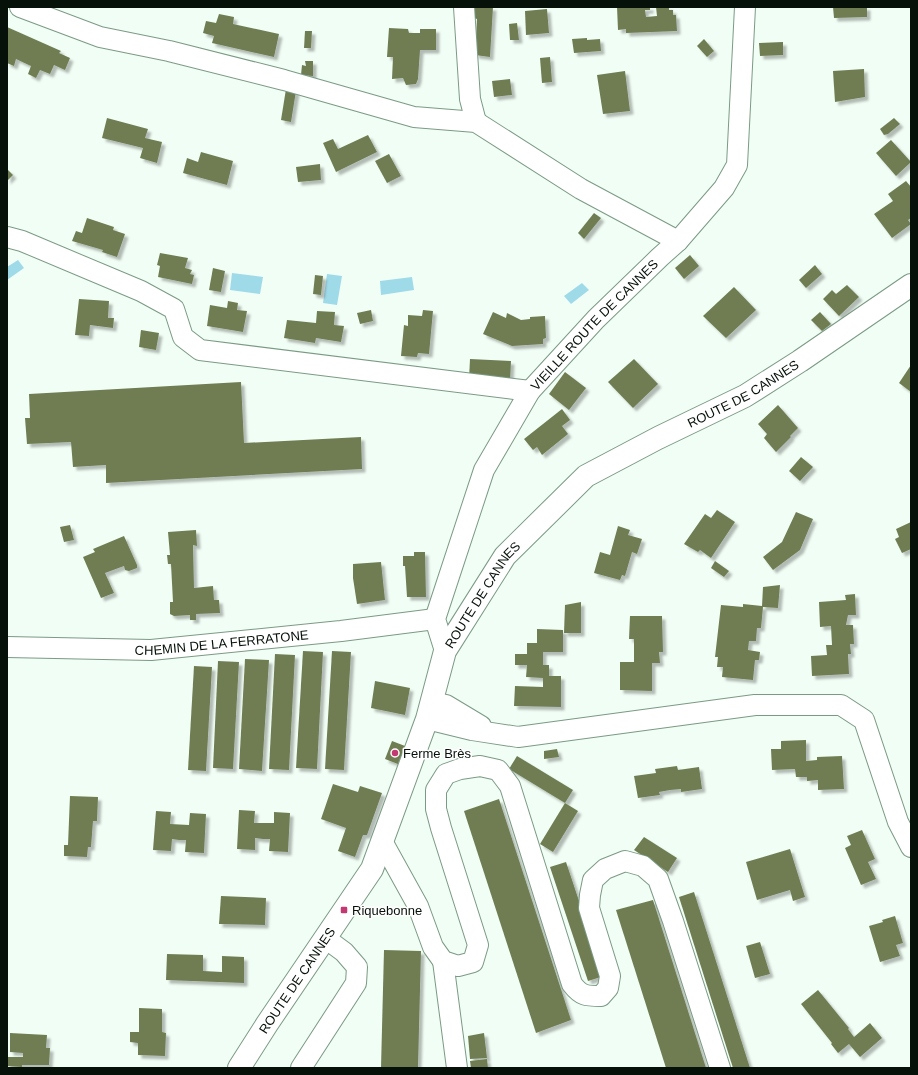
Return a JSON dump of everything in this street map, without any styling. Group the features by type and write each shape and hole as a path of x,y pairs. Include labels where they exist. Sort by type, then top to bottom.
{"main road":[{"name":"ROUTE DE CANNES","path":"239,1068 372,869 429,711 445,650 505,556 586,476 658,438 745,396 800,361 911,285"}],"street":[{"path":"20,7 100,37 169,50 284,80 414,117 476,122 581,189 678,242"},
{"path":"464,7 470,99 476,122"},
{"name":"VIEILLE ROUTE DE CANNES","path":"435,619 484,470 530,391 596,319 660,257 678,242 724,188 737,165 745,7"},
{"path":"7,236 141,291 174,309 183,337 200,350 530,391"},
{"path":"435,619 445,650"},
{"name":"CHEMIN DE LA FERRATONE","path":"7,647 151,650 341,631 435,619"},
{"path":"429,711 446,705 495,734 518,737 756,705 841,705 864,720 898,822 911,847"},
{"path":"443,961 458,966 473,962 478,945 441,828 436,809 436,790 446,774 460,769 480,766 498,770 510,786 572,984 579,994 601,996 608,988 610,976 589,908 593,880 605,869 625,861 643,866 658,879 720,1068"},
{"path":"382,841 418,906 433,947 443,961 457,1068"},
{"path":"301,1068 356,983 358,967 344,952 325,938"}],"water":[{"path":"18,260 24,268 7,280 7,267"},
{"path":"232,273 263,277 260,294 230,290"},
{"path":"327,274 342,276 337,305 323,303"},
{"path":"412,277 414,290 381,295 380,281"},
{"path":"582,283 589,290 571,304 564,296"}],"building":[{"path":"475,7 493,7 490,57 475,55 477,19 474,18"},
{"path":"617,7 650,7 650,10 645,10 646,17 657,16 656,7 669,7 669,10 673,10 673,15 676,15 677,31 626,33 626,29 618,30"},
{"path":"833,7 867,7 867,17 834,18"},
{"path":"547,9 549,33 526,35 525,11"},
{"path":"219,14 234,17 233,24 279,34 274,57 212,43 214,36 203,33 206,21 216,23"},
{"path":"517,23 519,40 510,40 509,24"},
{"path":"7,27 61,51 59,53 70,58 65,70 54,65 50,74 40,70 36,78 28,74 31,66 16,59 14,66 7,63"},
{"path":"389,28 408,29 409,33 420,33 420,29 436,29 436,50 420,50 418,79 416,84 406,85 403,78 392,79 393,57 387,57"},
{"path":"305,31 312,31 311,48 304,48"},
{"path":"587,38 587,40 600,39 601,51 574,53 572,39"},
{"path":"704,39 714,51 707,57 697,46"},
{"path":"783,42 783,55 760,56 759,43"},
{"path":"550,57 552,82 542,83 540,58"},
{"path":"305,61 313,61 313,76 301,75 302,65 306,66"},
{"path":"864,69 865,97 835,102 833,71"},
{"path":"625,71 630,111 603,114 597,75"},
{"path":"510,79 512,95 494,97 492,81"},
{"path":"286,89 296,91 291,122 281,120"},
{"path":"107,118 148,129 145,138 162,142 157,163 140,158 143,148 102,138"},
{"path":"894,118 900,124 888,134 884,135 880,129"},
{"path":"368,135 377,152 336,172 323,143 333,139 338,149"},
{"path":"891,140 911,162 896,176 876,153"},
{"path":"201,152 233,161 227,185 183,173 187,158 198,162"},
{"path":"389,154 401,176 387,183 375,161"},
{"path":"320,164 321,180 298,182 296,167"},
{"path":"7,169 13,175 7,181"},
{"path":"906,181 911,187 911,218 908,220 911,224 892,238 874,214 893,201 888,194"},
{"path":"594,213 601,218 584,239 578,233"},
{"path":"87,218 114,227 113,230 125,234 117,257 102,252 103,250 72,241 76,231 82,233"},
{"path":"160,253 188,258 185,268 192,270 190,274 194,275 192,284 158,277 160,266 157,265"},
{"path":"690,255 699,266 684,279 675,268"},
{"path":"815,265 822,274 806,288 799,280"},
{"path":"213,268 225,271 221,292 209,290"},
{"path":"315,275 323,276 321,295 313,294"},
{"path":"847,285 859,297 839,316 823,299 832,290 836,294"},
{"path":"734,287 756,310 726,338 703,316"},
{"path":"79,299 109,301 108,318 114,318 113,328 90,325 89,336 75,335"},
{"path":"228,301 238,303 237,310 247,311 243,332 207,326 210,305 227,308"},
{"path":"371,310 373,321 360,324 357,313"},
{"path":"423,310 433,311 429,354 418,353 417,357 401,356 404,325 408,326 408,315 422,316"},
{"path":"317,311 335,312 334,325 344,326 341,342 316,338 315,343 284,338 287,320 316,323"},
{"path":"493,312 506,318 507,313 521,320 530,319 530,317 545,316 546,338 543,339 543,344 512,346 483,334"},
{"path":"820,312 831,324 822,331 811,320"},
{"path":"141,330 159,333 156,350 139,347"},
{"path":"470,359 511,361 510,382 469,379"},
{"path":"634,359 658,384 633,408 608,382"},
{"path":"911,365 911,392 899,383"},
{"path":"565,372 586,388 569,410 549,394"},
{"path":"241,382 244,443 361,437 362,469 106,483 106,465 73,467 71,442 27,444 25,418 30,418 29,394"},
{"path":"778,405 798,428 776,452 764,438 767,434 758,424"},
{"path":"562,409 570,420 562,426 568,434 542,455 537,447 533,450 524,439"},
{"path":"801,457 813,467 800,481 789,471"},
{"path":"717,510 735,522 711,558 700,550 698,552 684,544 705,514 711,518"},
{"path":"796,512 813,519 800,550 773,570 763,557 782,542"},
{"path":"911,522 911,549 902,553 895,539 899,537 896,529"},
{"path":"70,525 74,540 64,542 60,527"},
{"path":"618,526 630,530 628,535 642,539 637,554 632,552 625,576 622,575 620,580 594,573 600,552 610,555"},
{"path":"196,530 197,546 193,545 194,588 213,586 214,600 219,600 220,613 196,614 196,620 190,620 190,615 174,616 170,614 170,602 173,602 171,564 168,564 167,555 170,555 168,532"},
{"path":"124,536 137,568 129,571 125,570 124,566 105,573 114,593 101,598 83,557 95,552 93,549"},
{"path":"414,552 425,552 426,597 407,597 403,556 414,556"},
{"path":"715,561 729,571 724,577 711,568"},
{"path":"381,562 385,600 357,604 353,578 353,564"},
{"path":"780,585 778,608 763,607 761,628 757,628 756,641 749,641 748,650 760,652 759,660 755,660 753,680 722,677 723,667 717,667 718,657 715,657 721,605 743,607 743,604 762,606 763,587"},
{"path":"855,594 856,615 848,615 846,625 853,625 854,644 850,644 851,654 848,654 849,674 812,676 811,656 827,655 826,645 832,645 831,626 820,627 819,602 846,600 845,595"},
{"path":"581,602 581,633 564,633 565,605"},
{"path":"630,616 662,616 663,652 659,652 660,663 652,663 652,691 620,690 620,662 634,662 634,639 629,639"},
{"path":"537,629 563,630 563,652 543,652 543,665 549,665 549,676 561,676 561,707 514,706 515,686 543,687 543,678 526,677 527,665 515,665 515,654 527,654 527,643 537,643"},
{"path":"303,651 323,652 317,769 296,768"},
{"path":"332,651 351,652 344,770 325,769"},
{"path":"275,654 295,655 289,770 269,769"},
{"path":"245,659 269,660 262,771 239,769"},
{"path":"218,661 239,662 233,769 213,768"},
{"path":"194,666 212,667 206,771 188,770"},
{"path":"375,681 410,688 405,715 371,708"},
{"path":"806,740 806,761 817,760 817,757 842,756 844,789 818,790 818,780 807,781 807,777 796,777 795,769 772,770 771,749 781,749 781,741"},
{"path":"392,741 405,746 398,764 385,759"},
{"path":"557,749 559,757 544,759 544,751"},
{"path":"517,756 573,790 565,803 509,769"},
{"path":"677,766 678,770 699,767 702,789 681,792 681,789 670,790 659,792 660,795 638,798 634,776 656,773 655,769"},
{"path":"333,784 358,792 360,786 382,793 367,835 363,835 355,857 338,851 346,828 321,819"},
{"path":"70,796 98,797 97,821 93,821 91,847 88,847 87,857 64,856 64,845 68,845"},
{"path":"499,799 571,1020 536,1033 464,811"},
{"path":"565,803 578,811 553,852 540,844"},
{"path":"239,810 255,811 254,823 274,823 274,812 290,813 288,852 269,851 270,839 255,838 255,850 237,849"},
{"path":"156,811 171,812 170,824 189,825 190,813 206,814 204,853 185,852 186,840 172,839 171,851 153,850"},
{"path":"862,830 875,859 868,862 876,879 861,885 845,848 851,845 847,836"},
{"path":"644,837 677,858 668,872 634,850"},
{"path":"790,849 805,897 793,901 790,890 757,900 746,862"},
{"path":"566,862 604,976 588,981 550,867"},
{"path":"694,892 750,1068 733,1068 679,897"},
{"path":"221,896 266,898 265,925 219,924"},
{"path":"653,900 706,1068 666,1068 616,910"},
{"path":"895,916 903,943 896,945 900,956 880,962 869,926 883,922 882,920"},
{"path":"760,942 770,974 755,978 746,946"},
{"path":"384,950 421,951 418,1068 381,1068"},
{"path":"167,954 203,955 203,971 222,972 222,956 244,957 244,983 166,980"},
{"path":"818,990 849,1028 848,1029 854,1037 870,1023 882,1038 860,1057 849,1044 838,1053 831,1044 832,1043 801,1004"},
{"path":"139,1008 162,1009 162,1032 166,1033 165,1056 138,1055 138,1043 130,1042 130,1032 139,1032"},
{"path":"10,1033 47,1035 46,1048 50,1048 49,1065 22,1065 22,1067 7,1066 7,1057 23,1057 23,1053 10,1052"},
{"path":"484,1033 487,1058 470,1059 468,1036"},
{"path":"487,1059 488,1068 471,1068 470,1061"}],"place":[{"name":"Ferme Brès","path":"395,753"},
{"name":"Riquebonne","path":"344,910"}]}
